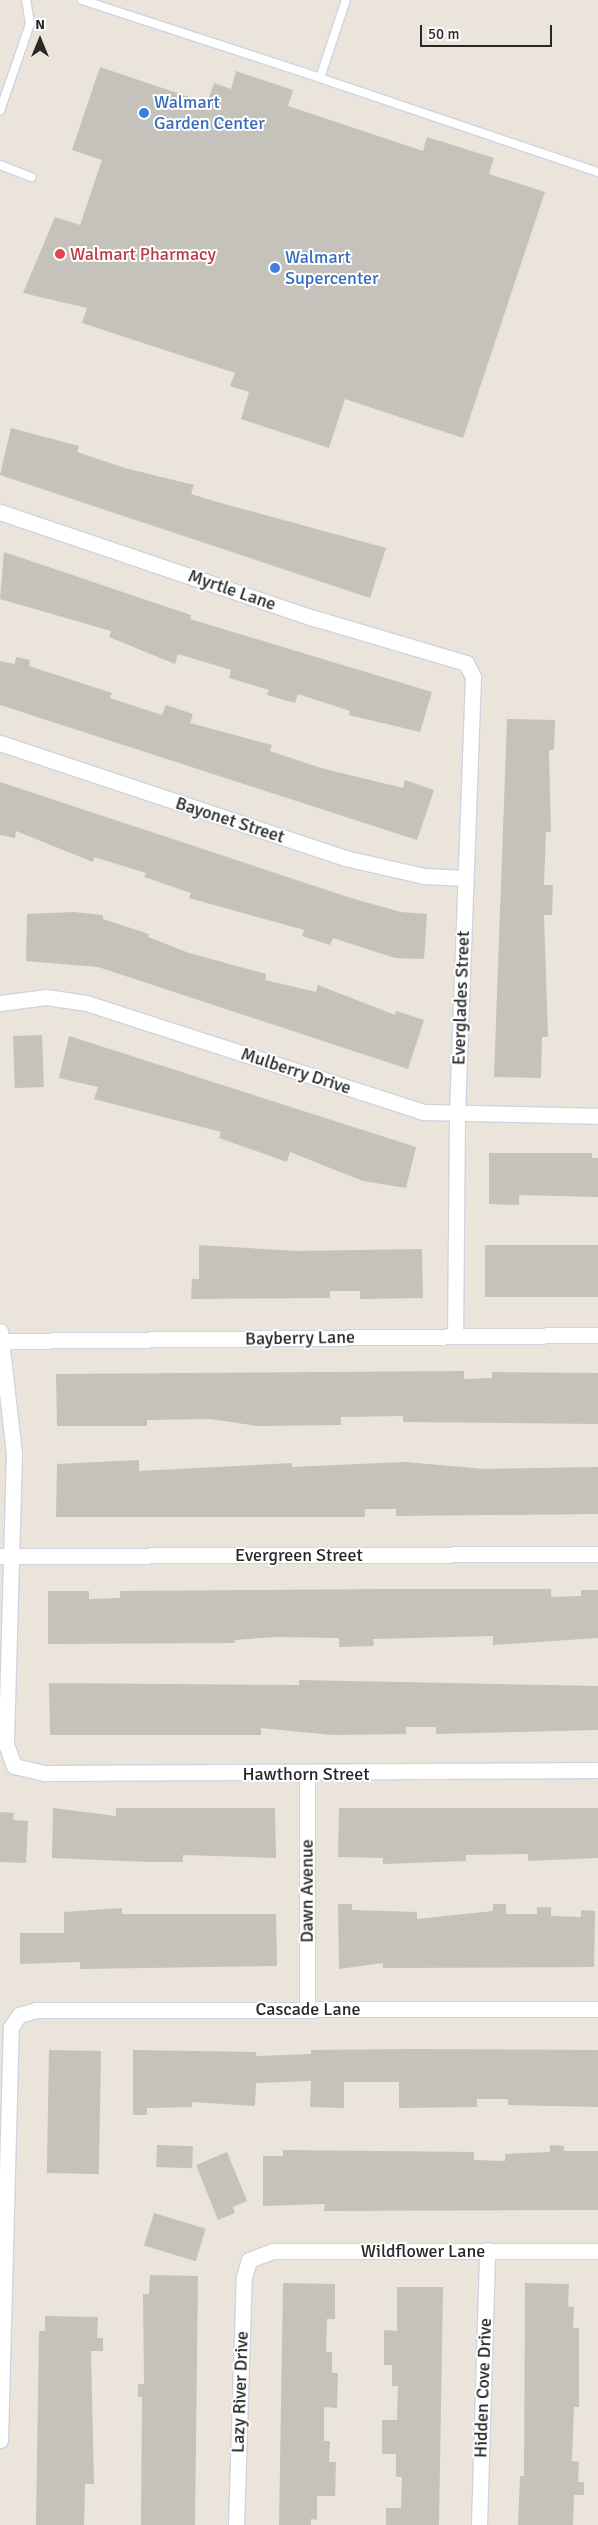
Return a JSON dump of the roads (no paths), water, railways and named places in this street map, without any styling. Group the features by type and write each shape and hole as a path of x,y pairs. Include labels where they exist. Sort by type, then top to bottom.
{"street":[{"name":"Myrtle Lane","path":"0,512 314,618 466,663"},
{"name":"Everglades Street","path":"455,1336 456,1115 473,677 466,663"},
{"name":"Bayonet Street","path":"0,743 345,858 424,876 465,878"},
{"name":"Mulberry Drive","path":"0,1002 46,997 86,1003 424,1112 456,1115 598,1116"},
{"name":"Bayberry Lane","path":"1,1336 598,1335"},
{"path":"1,1336 14,1453 6,1556"},
{"name":"Evergreen Street","path":"6,1556 598,1554"},
{"name":"Hawthorn Street","path":"6,1556 6,1744 14,1766 44,1773 307,1774 598,1770"},
{"name":"Dawn Avenue","path":"307,1774 307,2008"},
{"name":"Cascade Lane","path":"4,2242 11,2027 19,2015 36,2010 307,2008 598,2009"},
{"path":"0,2440 4,2242"},
{"name":"Hidden Cove Drive","path":"479,2525 487,2250"},
{"name":"Wildflower Lane","path":"249,2260 272,2251 598,2251"},
{"name":"Lazy River Drive","path":"236,2525 244,2276 249,2260"}],"lane":[{"path":"0,111 30,24 26,0"},
{"path":"82,0 598,172"},
{"path":"320,78 346,0"},
{"path":"0,165 32,177"}],"place":[{"name":"Walmart Garden Center","path":"144,113"},
{"name":"Walmart Pharmacy","path":"60,254"},
{"name":"Walmart Supercenter","path":"275,268"}]}
